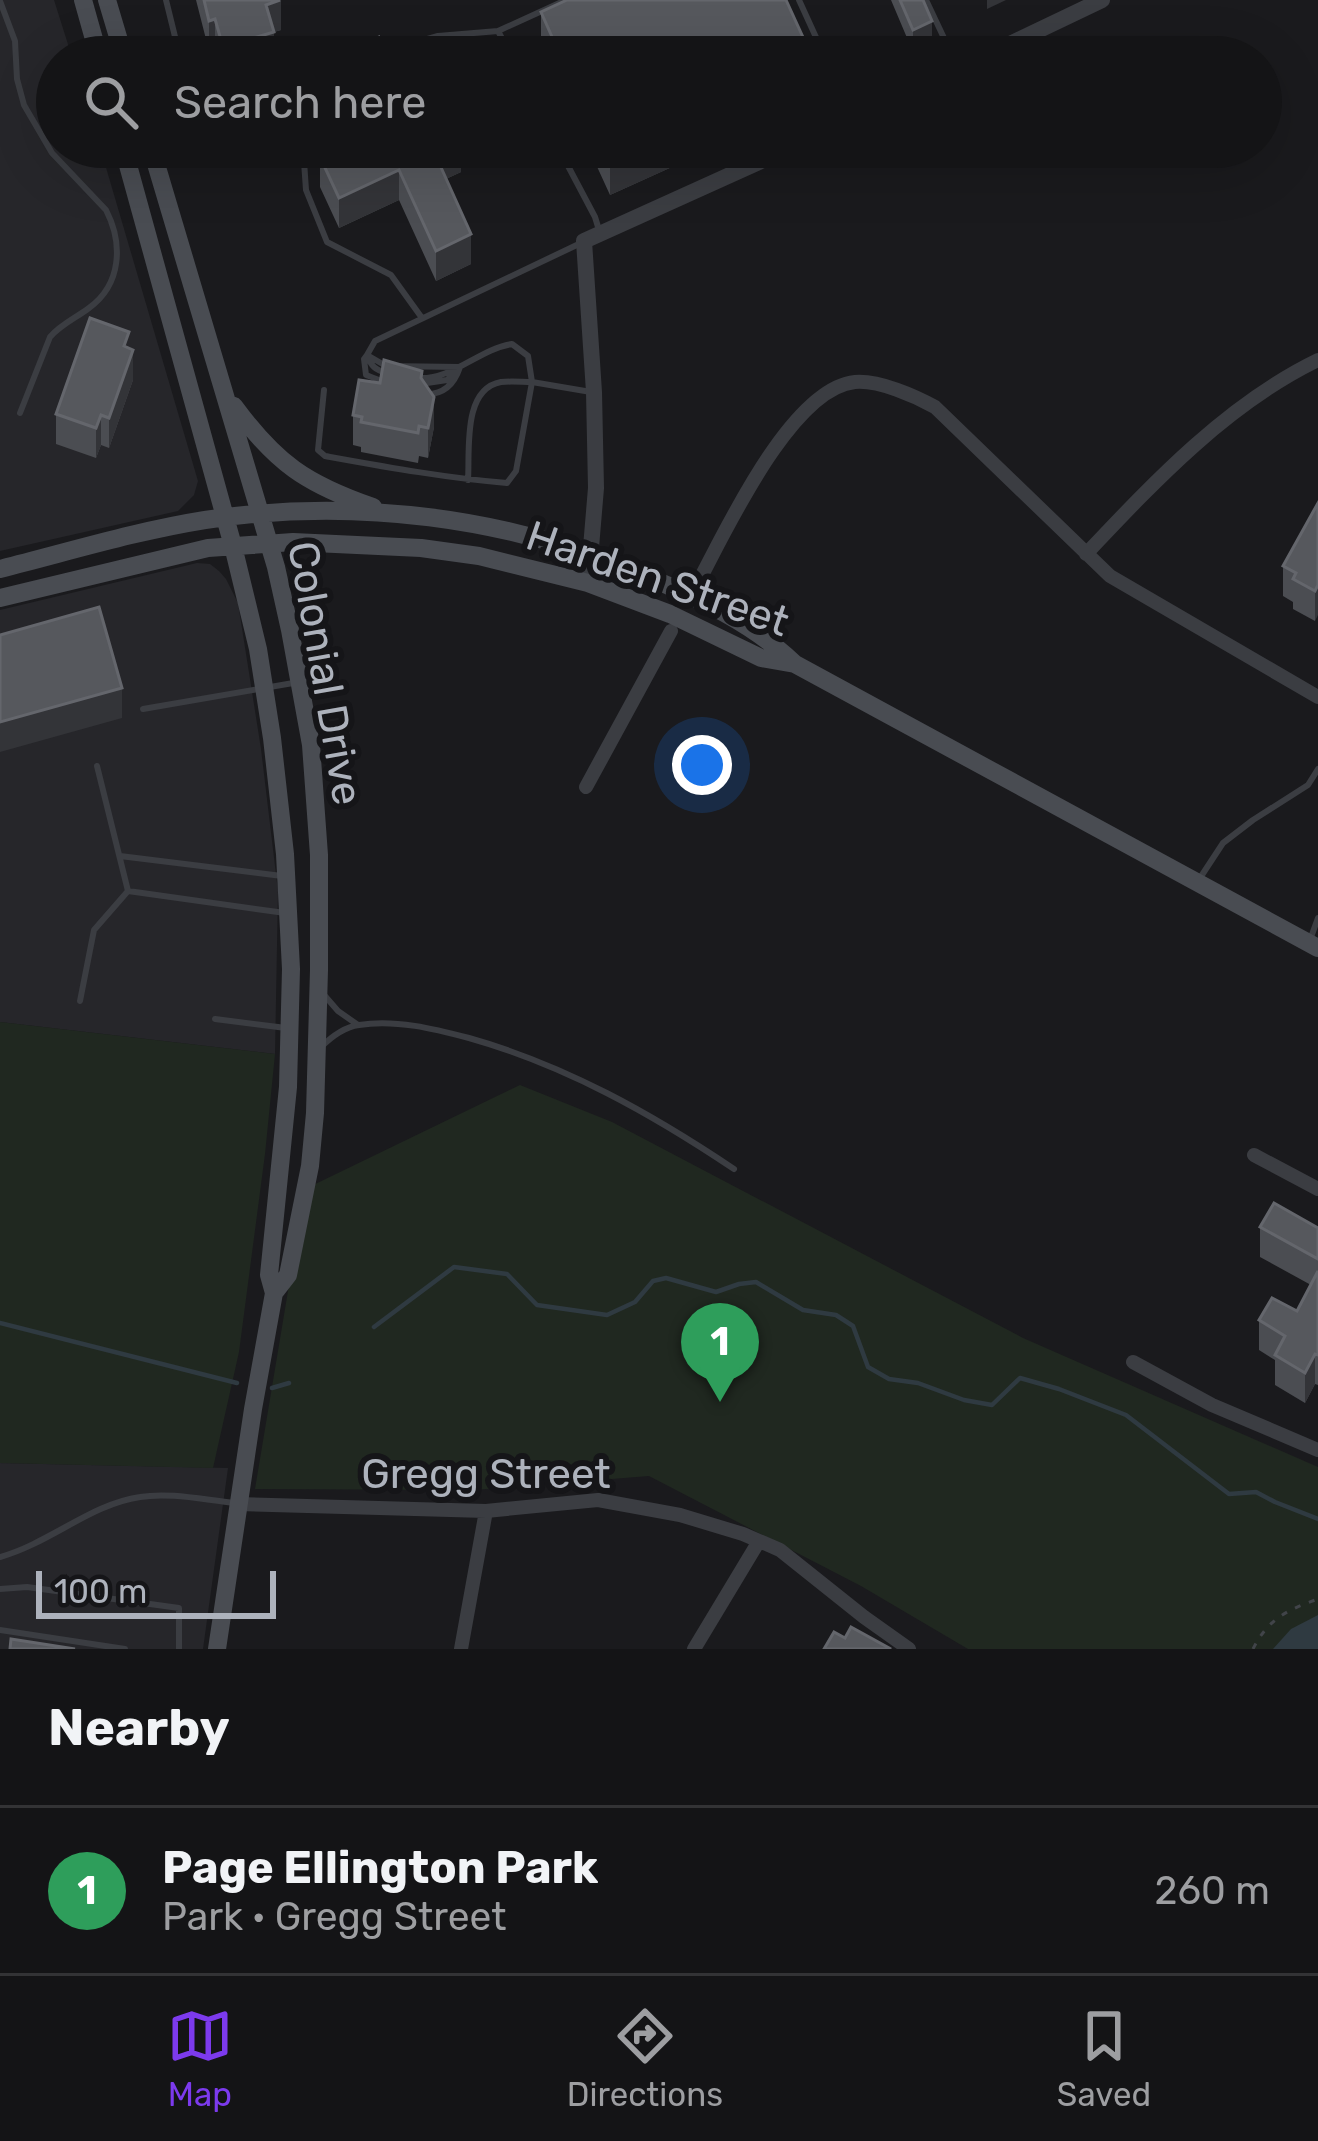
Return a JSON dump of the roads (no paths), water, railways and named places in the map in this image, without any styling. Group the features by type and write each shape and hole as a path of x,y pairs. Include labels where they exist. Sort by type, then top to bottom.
{"main road":[{"path":"83,0 93,36"},
{"path":"107,0 118,36"},
{"name":"Colonial Drive","path":"130,168 258,649 286,877 289,1087 269,1275 274,1293 217,1649"},
{"name":"Colonial Drive","path":"157,168 269,543 311,745 319,855 315,1113 288,1275 274,1293"},
{"path":"225,394 295,473 329,492 395,514"},
{"name":"Harden Street","path":"0,568 139,534 260,514 395,514 490,527 591,553 725,615 772,642 794,664 1314,946"},
{"name":"Harden Street","path":"0,598 141,562 233,546 421,548 478,556 588,583 670,614 761,658 794,664"}],"street":[{"path":"1026,36 1102,0"},
{"path":"588,583 596,488 592,237 745,168"},
{"path":"1086,554 1222,422 1318,360"},
{"path":"702,575 789,428 821,395 856,382 906,391 935,407 1109,576 1318,697"},
{"path":"586,788 669,635"},
{"path":"1254,1155 1318,1189"},
{"path":"1133,1362 1212,1405 1318,1450"},
{"name":"Gregg Street","path":"238,1504 486,1511 598,1500 680,1515 780,1550 909,1649"},
{"path":"461,1649 486,1511"},
{"path":"694,1649 759,1541"}],"lane":[{"path":"166,0 175,36"},
{"path":"438,36 499,31 566,0"},
{"path":"799,0 815,36"},
{"path":"926,0 943,36"},
{"path":"0,1 4,22 15,41 24,105 36,126"},
{"path":"499,31 502,36"},
{"path":"20,412 44,347 56,329 103,297 114,276 118,250 106,210 66,168"},
{"path":"304,168 306,190 327,242 391,275 422,318"},
{"path":"460,367 447,380 420,385 370,371 368,359 375,340 592,237 595,217 569,168"},
{"path":"324,390 318,450 325,456 507,483 516,471 532,382 528,356 512,344 430,379 407,378"},
{"path":"368,359 386,366 460,367"},
{"path":"368,359 376,370 397,375"},
{"path":"468,480 473,406 487,387 532,382 594,392"},
{"path":"143,709 299,682"},
{"path":"97,766 128,890"},
{"path":"1197,883 1223,843 1308,785 1318,769"},
{"path":"120,856 286,877"},
{"path":"128,890 288,913"},
{"path":"80,1001 94,930 128,890"},
{"path":"1314,946 1318,918"},
{"path":"319,987 338,1011 358,1024"},
{"path":"215,1019 290,1028"},
{"path":"318,1051 358,1024 445,1031 579,1078 734,1169"},
{"path":"0,1557 31,1547 110,1504 142,1496 238,1504"},
{"path":"0,1589 27,1587 178,1608 179,1649"},
{"path":"0,1630 125,1649"}],"waterway":[{"path":"374,1327 454,1267 507,1274 537,1305 607,1315 635,1302 653,1281 666,1278 716,1292 756,1282 803,1310 836,1315 853,1326 868,1367 889,1379 992,1405 1020,1378 1059,1389 1126,1415 1229,1494 1256,1492 1318,1519"},
{"path":"0,1323 237,1383"},
{"path":"272,1388 289,1383"}],"place":[{"name":"Page Ellington Park","path":"720,1402"}]}
